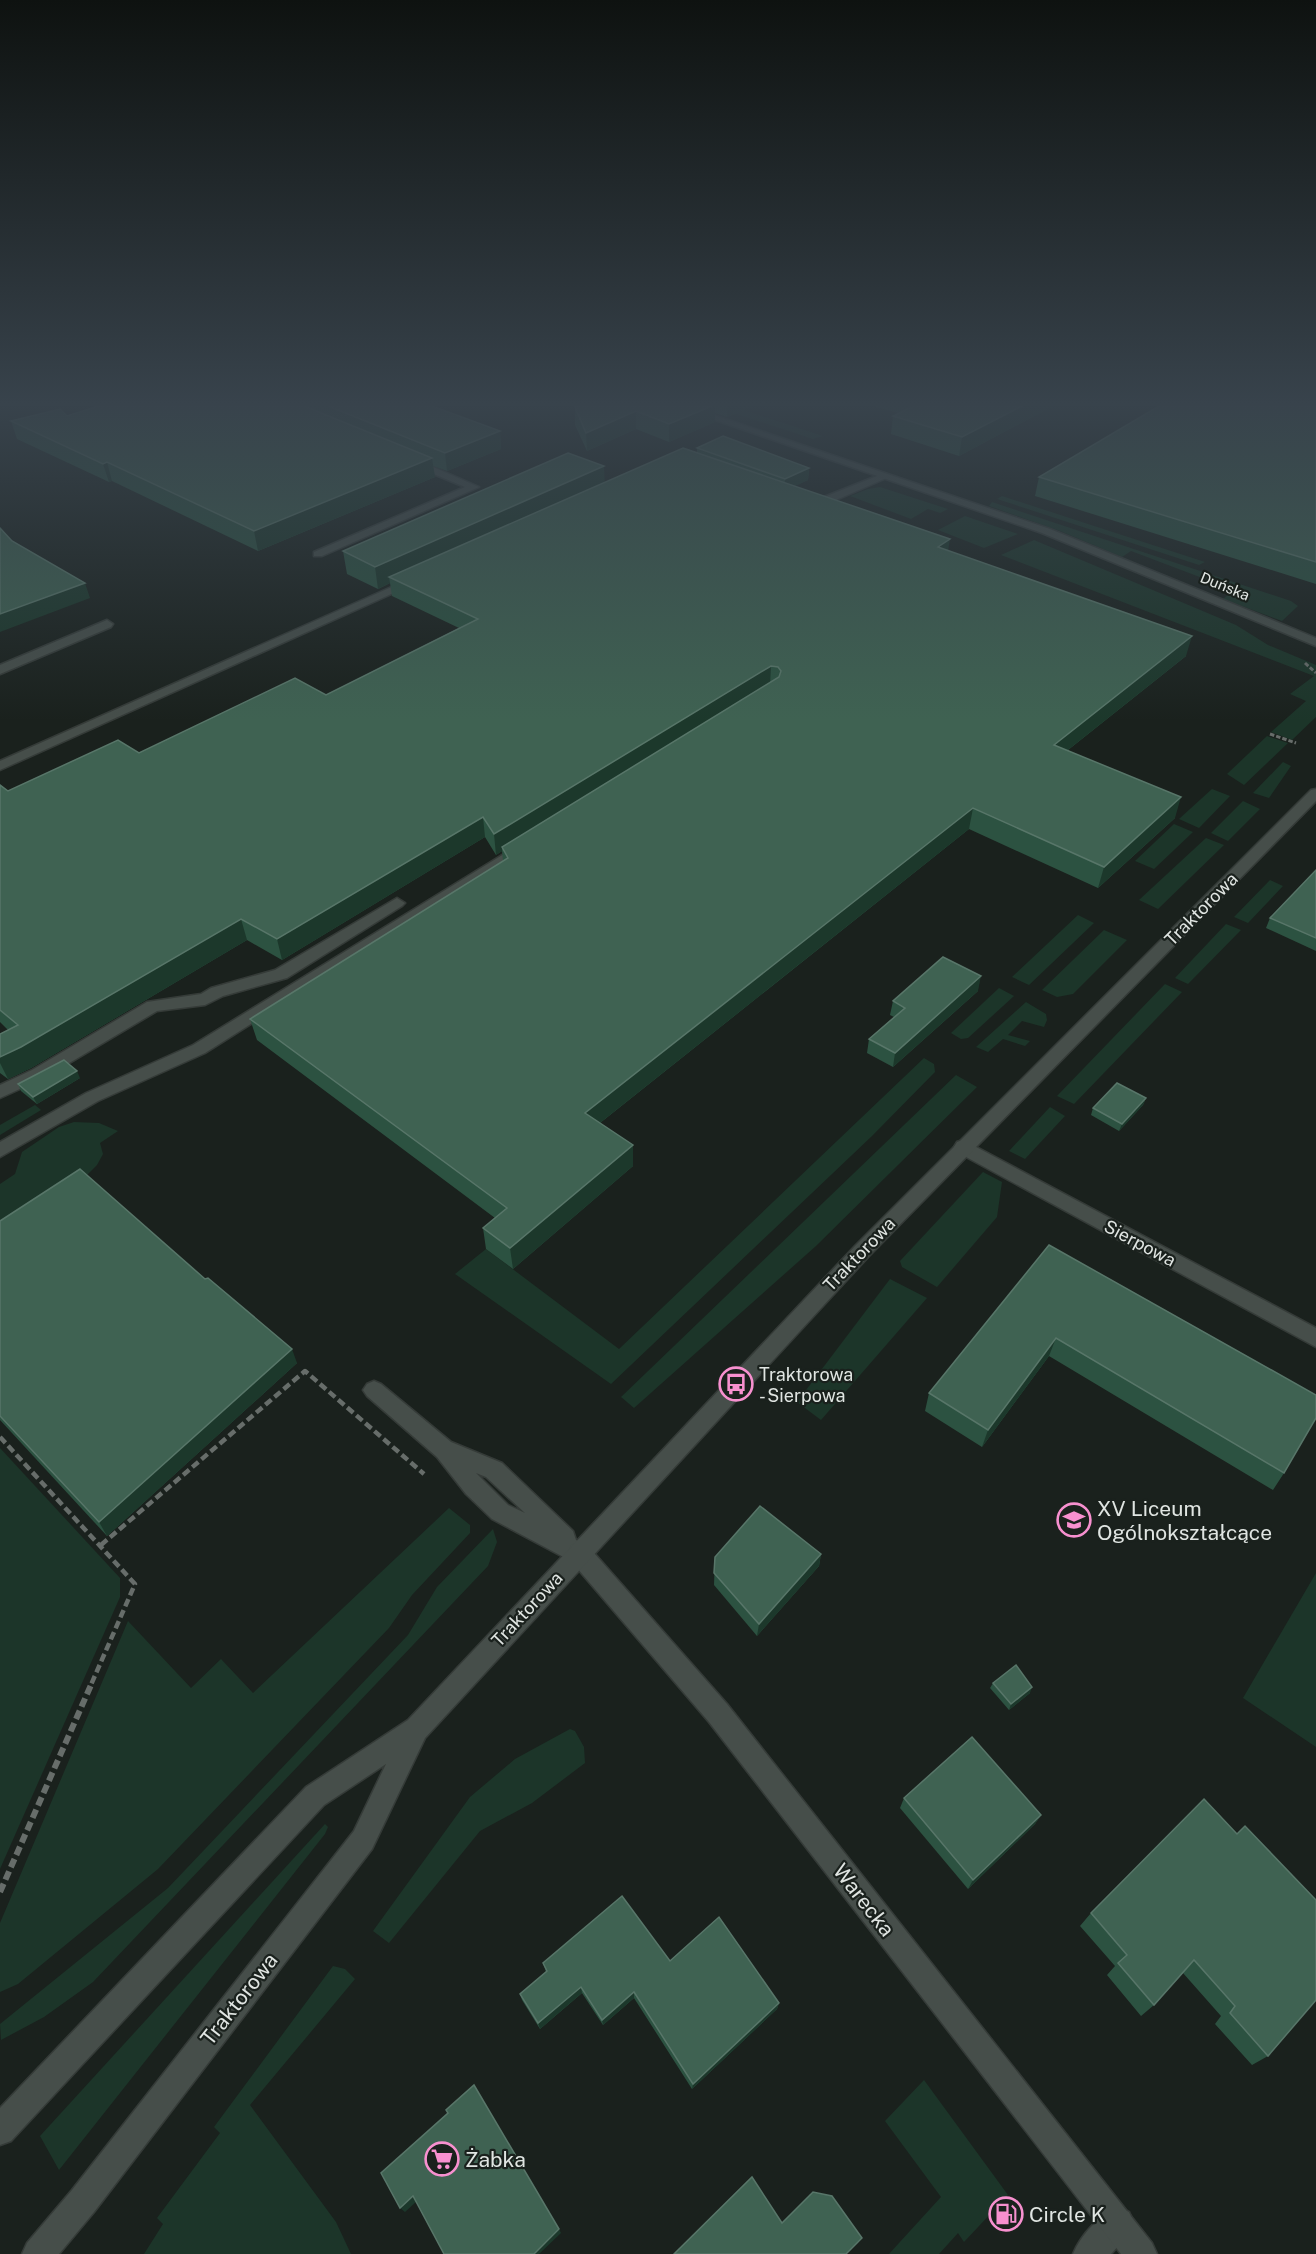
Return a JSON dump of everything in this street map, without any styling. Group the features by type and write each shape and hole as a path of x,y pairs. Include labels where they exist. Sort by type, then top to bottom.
{"street":[{"path":"318,554 418,511"},
{"name":"Duńska","path":"988,511 1046,531 1316,642"},
{"path":"2,763 430,573"},
{"path":"0,670 107,624"},
{"name":"Traktorowa","path":"0,2130 315,1796 417,1729 736,1384 963,1147 1316,793"},
{"path":"0,1150 92,1097 199,1048 539,837"},
{"path":"0,1092 38,1074 153,1006 205,999 217,992 281,974 397,903"},
{"name":"Sierpowa","path":"963,1147 1316,1338"},
{"path":"374,1389 446,1450 474,1487 500,1512 579,1553"},
{"name":"Warecka","path":"579,1553 718,1713 1141,2254"},
{"name":"Traktorowa","path":"38,2254 83,2201 363,1840 417,1729"},
{"path":"1089,2254 1118,2223"}],"path":[{"path":"1269,734 1296,744"},
{"path":"101,1545 305,1371 429,1478"},
{"path":"0,1437 135,1584 0,1892"}],"green space":[{"path":"890,511 924,511 911,519"},
{"path":"1004,511 1020,511 1291,601 1298,606 1282,621 1223,599 1234,590 1131,551 1122,557 1060,531"},
{"path":"1034,511 1049,511 1205,562 1199,565"},
{"path":"965,516 1018,534 984,548 938,530"},
{"path":"1034,540 1236,625 1268,645 1316,665 1316,717 1292,740 1271,732 1306,701 1290,694 1314,676 1001,555"},
{"path":"1267,736 1288,743 1244,785 1227,774"},
{"path":"1283,762 1291,766 1269,798 1253,793"},
{"path":"1212,789 1230,796 1199,828 1179,819"},
{"path":"1243,801 1260,809 1228,841 1211,833"},
{"path":"1174,824 1193,832 1154,869 1135,861"},
{"path":"1206,838 1224,845 1158,909 1139,900"},
{"path":"1270,880 1283,886 1248,923 1234,917"},
{"path":"1078,915 1094,923 1029,985 1012,977"},
{"path":"1226,924 1241,930 1188,984 1175,978"},
{"path":"1104,930 1127,940 1073,994 1057,997 1042,990"},
{"path":"1165,984 1182,992 1074,1104 1057,1096"},
{"path":"999,988 1014,996 968,1038 961,1039 951,1033"},
{"path":"1026,1002 1046,1014 1047,1020 1044,1027 1022,1021 1008,1035 1030,1041 1025,1046 1003,1039 988,1052 976,1047"},
{"path":"924,1058 934,1064 935,1072 872,1136 611,1384 455,1274 486,1249 619,1349"},
{"path":"956,1075 977,1087 816,1246 634,1408 621,1397"},
{"path":"35,1105 41,1110 0,1135 0,1125"},
{"path":"1050,1107 1065,1116 1025,1159 1009,1151"},
{"path":"74,1122 99,1123 118,1131 100,1143 103,1154 97,1165 86,1176 0,1232 0,1184 15,1174 22,1152 59,1127"},
{"path":"983,1172 1002,1182 997,1217 937,1287 902,1267 900,1261"},
{"path":"890,1279 927,1298 821,1420 797,1402"},
{"path":"0,1448 120,1578 120,1597 0,1869"},
{"path":"449,1508 470,1525 470,1533 412,1595 389,1628 158,1869 18,1984 0,1992 0,1923 128,1621 191,1688 221,1659 253,1693"},
{"path":"493,1529 497,1542 488,1566 93,1982 44,2017 1,2040 0,2024 168,1888 408,1635 437,1587"},
{"path":"1316,1573 1316,1747 1243,1698"},
{"path":"570,1729 575,1731 584,1747 585,1763 532,1803 480,1831 389,1943 373,1931 470,1797 515,1759"},
{"path":"325,1824 328,1827 325,1834 59,2170 40,2136"},
{"path":"333,1966 345,1969 355,1979 250,2105 336,2222 351,2254 144,2254 163,2224 157,2218 220,2133 214,2127"},
{"path":"924,2080 1008,2195 964,2242 958,2233 939,2254 889,2254 941,2197 885,2121"}],"building":[{"path":"212,511 302,511 254,531"},
{"path":"434,511 502,511 375,567 343,551"},
{"path":"539,511 868,511 950,539 938,547 1192,636 1054,745 1181,797 1104,867 973,808 585,1113 633,1145 510,1248 483,1228 507,1208 250,1019 508,858 502,847 779,677 781,671 778,667 771,666 494,834 483,817 277,939 241,919 0,1057 0,1034 18,1025 0,1010 0,785 8,791 118,740 139,753 295,678 326,695 478,619 389,577"},
{"path":"1150,511 1316,511 1316,562"},
{"path":"0,528 12,541 85,583 0,614"},
{"path":"1316,870 1316,938 1270,918"},
{"path":"943,957 981,976 895,1053 869,1039 905,1008 893,1001"},
{"path":"64,1060 77,1071 33,1097 18,1084"},
{"path":"1117,1083 1146,1098 1122,1124 1093,1108"},
{"path":"80,1169 205,1279 208,1278 292,1349 99,1522 0,1416 0,1221"},
{"path":"1049,1245 1316,1395 1316,1418 1284,1473 1056,1338 988,1430 929,1393"},
{"path":"760,1506 821,1554 759,1624 714,1573 715,1557"},
{"path":"1016,1665 1032,1687 1011,1704 993,1683"},
{"path":"972,1737 1041,1815 973,1880 904,1798"},
{"path":"1204,1799 1237,1834 1245,1826 1316,1900 1316,2000 1268,2056 1230,2013 1235,2006 1194,1960 1154,2005 1118,1963 1127,1955 1091,1913"},
{"path":"622,1896 670,1961 719,1917 779,2003 693,2084 634,1992 602,2020 581,1987 538,2023 520,1994 547,1971 543,1963"},
{"path":"474,2085 559,2229 534,2254 444,2254 413,2196 400,2208 381,2173 448,2113 446,2110"},
{"path":"752,2177 782,2223 813,2192 832,2196 862,2238 846,2254 674,2254"}],"place":[{"name":"Traktorowa - Sierpowa","path":"736,1384"},
{"name":"XV Liceum Ogólnokształcące","path":"1074,1520"},
{"name":"Żabka","path":"442,2159"},
{"name":"Circle K","path":"1006,2214"}]}
